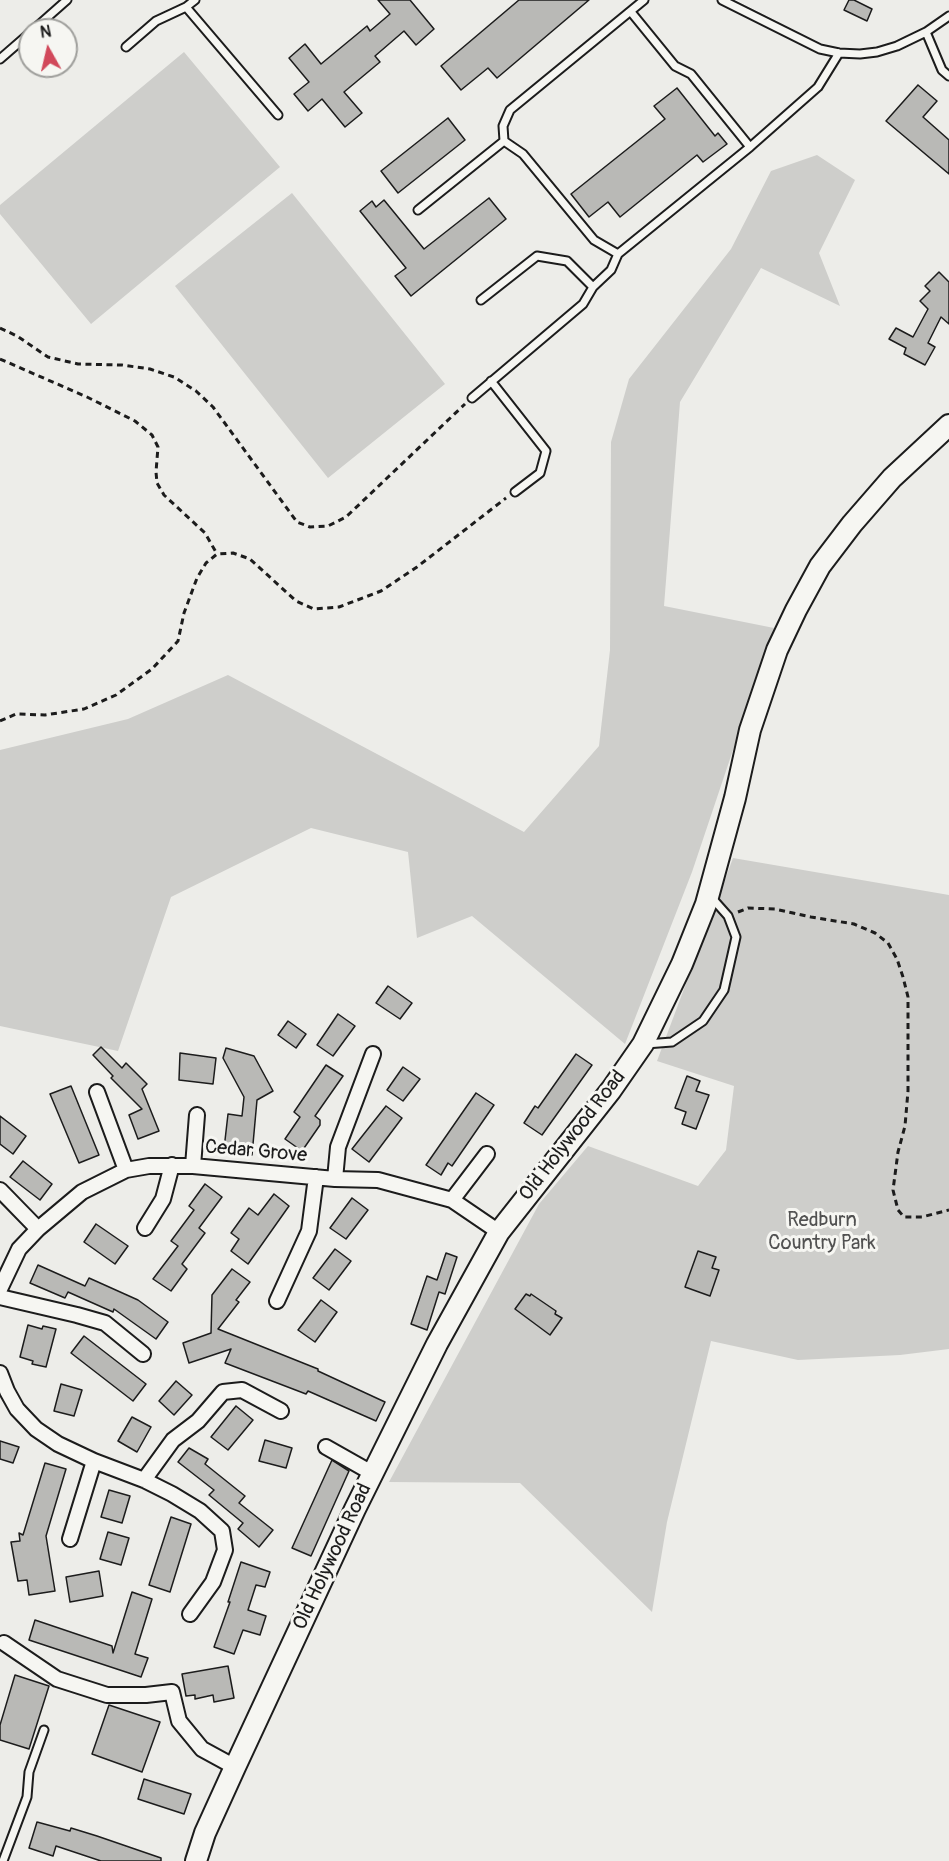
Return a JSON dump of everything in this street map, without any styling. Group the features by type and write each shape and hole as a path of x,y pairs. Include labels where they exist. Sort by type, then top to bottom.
{"street":[{"name":"Old Holywood Road","path":"196,1861 235,1767 372,1473 437,1344 499,1232 611,1090 643,1044 682,964 709,893 735,798 750,730 777,650 796,610 820,566 852,524 892,478 949,424"},
{"path":"335,1179 338,1147 373,1054"},
{"path":"97,1092 126,1170"},
{"name":"Cedar Grove","path":"193,1166 197,1115"},
{"path":"452,1200 487,1154"},
{"name":"Cedar Grove","path":"0,1289 19,1249 38,1229 82,1192 126,1170 149,1166 193,1166 335,1179 378,1180 452,1200 499,1232"},
{"path":"145,1228 163,1199 172,1166"},
{"name":"Cedar Grove","path":"277,1301 309,1231 316,1177"},
{"path":"0,1190 38,1229"},
{"path":"0,1297 105,1323 143,1354"},
{"path":"0,1372 3,1393 36,1429 58,1444 144,1480 200,1511 222,1531 225,1550 213,1582 190,1614"},
{"path":"144,1480 173,1440 198,1421 223,1392 242,1390 281,1412"},
{"path":"326,1447 372,1473"},
{"path":"70,1539 94,1461"},
{"path":"4,1643 57,1679 107,1695 172,1692 179,1721 202,1749 235,1767"}],"lane":[{"path":"47,18 67,0"},
{"path":"126,47 156,21 186,7 195,0"},
{"path":"504,141 504,126 510,110 644,0"},
{"path":"722,0 820,49 839,53 877,52 904,43 926,32 949,16"},
{"path":"186,7 278,115"},
{"path":"937,25 949,10"},
{"path":"631,12 675,66 691,74 750,147"},
{"path":"926,32 942,70 949,76"},
{"path":"0,59 18,43"},
{"path":"472,398 583,304 593,287 611,270 618,254 750,147 818,87 839,53"},
{"path":"418,210 504,141"},
{"path":"504,141 523,154 594,240 618,254"},
{"path":"481,300 537,256 567,261 593,287"},
{"path":"491,381 546,451 540,472 515,492"},
{"path":"643,1044 672,1042 703,1022 724,990 736,937 728,916 709,893"},
{"path":"3,1861 27,1797 29,1772 44,1730"}],"path":[{"path":"0,328 17,336 48,357 78,364 122,365 150,369 174,377 213,407 297,522 310,527 328,526 346,517 472,398"},
{"path":"0,359 135,421 152,435 158,447 157,483 164,495 205,533 217,554"},
{"path":"0,721 16,714 45,715 84,709 116,695 152,669 178,641 184,613 197,578 206,563 217,554 233,553 250,559 296,600 314,609 339,607 381,591 417,567 515,492"},
{"path":"728,916 748,908 776,909 854,924 875,933 888,943 897,959 908,997 908,1091 905,1126 898,1152 893,1190 898,1210 904,1217 922,1217 949,1210"}],"green space":[{"path":"184,52 280,167 91,324 0,214 0,205"},
{"path":"817,155 855,180 819,253 840,306 761,268 680,402 664,606 774,628 692,872 625,1044 472,916 417,938 408,852 311,828 171,897 118,1051 0,1026 0,750 128,719 228,675 524,832 599,746 610,650 611,442 629,379 731,249 771,171"},
{"path":"292,193 445,384 328,478 175,286"},
{"name":"Redburn Country Park","path":"733,858 949,895 949,1349 900,1355 798,1360 711,1341 667,1522 652,1612 520,1483 389,1482 539,1204 588,1146 698,1186 726,1150 734,1086 657,1061"}],"building":[{"path":"378,0 410,0 434,29 416,45 404,31 375,56 380,62 344,92 362,113 345,127 322,99 308,111 294,94 309,82 289,58 305,44 321,64 367,26 370,31 390,14"},
{"path":"519,0 589,0 497,78 488,68 461,90 441,66"},
{"path":"849,0 854,0 872,9 867,21 844,10"},
{"path":"918,85 937,101 923,117 949,140 949,174 886,121"},
{"path":"677,88 715,136 718,133 727,144 703,162 697,155 620,217 608,202 589,217 571,194 665,119 654,106"},
{"path":"448,118 465,140 398,193 381,171"},
{"path":"489,198 506,219 411,296 395,276 406,268 360,211 372,201 376,207 384,200 424,249"},
{"path":"939,272 949,282 949,324 941,317 928,343 935,347 925,365 904,354 906,348 889,339 896,328 913,337 928,309 920,301 930,291 925,286"},
{"path":"388,986 412,1003 400,1019 376,1003"},
{"path":"338,1014 355,1026 333,1056 317,1045"},
{"path":"288,1021 306,1034 296,1048 278,1035"},
{"path":"101,1047 122,1068 126,1063 147,1084 142,1089 159,1131 138,1139 129,1115 142,1109 111,1078 113,1076 93,1055"},
{"path":"226,1048 254,1056 273,1091 257,1100 252,1155 224,1149 228,1114 242,1116 244,1097 223,1058"},
{"path":"180,1053 216,1058 213,1084 179,1080"},
{"path":"576,1054 592,1065 542,1135 524,1123 535,1106 538,1108"},
{"path":"326,1065 343,1076 315,1116 320,1120 320,1125 302,1151 285,1139 300,1117 294,1112"},
{"path":"403,1067 420,1079 403,1101 387,1090"},
{"path":"687,1076 700,1081 696,1091 709,1095 696,1129 682,1124 686,1112 675,1108"},
{"path":"71,1086 99,1155 79,1163 50,1094"},
{"path":"476,1093 494,1105 452,1166 448,1163 441,1175 426,1165"},
{"path":"386,1106 402,1118 369,1162 352,1149"},
{"path":"0,1116 26,1136 13,1154 0,1144"},
{"path":"23,1161 52,1184 40,1200 10,1177"},
{"path":"205,1184 222,1197 199,1228 205,1233 182,1264 187,1269 171,1291 153,1279 178,1246 171,1241 194,1210 189,1206"},
{"path":"274,1194 289,1206 248,1264 231,1251 239,1239 231,1233 249,1208 258,1215"},
{"path":"352,1198 368,1210 346,1239 330,1228"},
{"path":"96,1224 128,1246 115,1264 84,1242"},
{"path":"335,1249 351,1261 329,1290 313,1278"},
{"path":"698,1251 716,1257 712,1268 719,1270 710,1296 685,1287"},
{"path":"446,1253 457,1257 445,1294 439,1292 427,1330 411,1324 427,1276 437,1280"},
{"path":"38,1265 85,1286 89,1278 138,1300 168,1322 156,1339 114,1309 113,1312 68,1292 65,1298 30,1283"},
{"path":"232,1269 250,1282 236,1300 239,1302 218,1329 318,1369 385,1402 376,1421 308,1391 306,1394 225,1363 231,1349 189,1363 183,1343 211,1333 212,1295"},
{"path":"526,1294 530,1296 531,1294 556,1311 555,1314 562,1318 550,1335 515,1309"},
{"path":"321,1300 337,1312 315,1342 298,1330"},
{"path":"28,1325 42,1329 43,1326 56,1329 46,1367 32,1364 33,1361 20,1357"},
{"path":"84,1336 146,1384 133,1401 71,1353"},
{"path":"176,1381 192,1395 174,1415 159,1401"},
{"path":"61,1384 82,1390 74,1416 54,1411"},
{"path":"236,1406 253,1420 228,1450 211,1437"},
{"path":"132,1417 151,1427 137,1452 118,1441"},
{"path":"265,1440 292,1448 286,1468 259,1461"},
{"path":"0,1441 19,1447 13,1463 0,1459"},
{"path":"189,1448 208,1459 205,1464 245,1496 239,1503 273,1530 259,1547 238,1529 243,1523 209,1495 214,1490 178,1462"},
{"path":"332,1460 349,1471 311,1556 292,1548"},
{"path":"45,1463 66,1469 46,1536 55,1591 29,1595 27,1580 18,1581 11,1542 20,1541 19,1533 23,1535"},
{"path":"109,1490 130,1496 122,1523 101,1517"},
{"path":"171,1517 191,1524 170,1592 149,1585"},
{"path":"108,1532 129,1538 121,1565 100,1559"},
{"path":"241,1562 270,1572 265,1587 256,1585 248,1610 266,1616 260,1635 243,1630 234,1654 214,1647"},
{"path":"99,1571 103,1596 70,1602 66,1577"},
{"path":"132,1592 152,1599 135,1654 148,1658 141,1677 29,1640 35,1620 112,1646 113,1653"},
{"path":"228,1666 234,1698 214,1702 213,1695 195,1699 195,1695 186,1696 182,1674"},
{"path":"15,1675 49,1686 29,1749 0,1740 0,1725"},
{"path":"109,1705 160,1722 142,1772 92,1754"},
{"path":"144,1779 191,1794 184,1814 138,1799"},
{"path":"37,1822 70,1831 71,1828 97,1836 161,1858 161,1861 101,1861 56,1846 53,1856 29,1848"}]}
